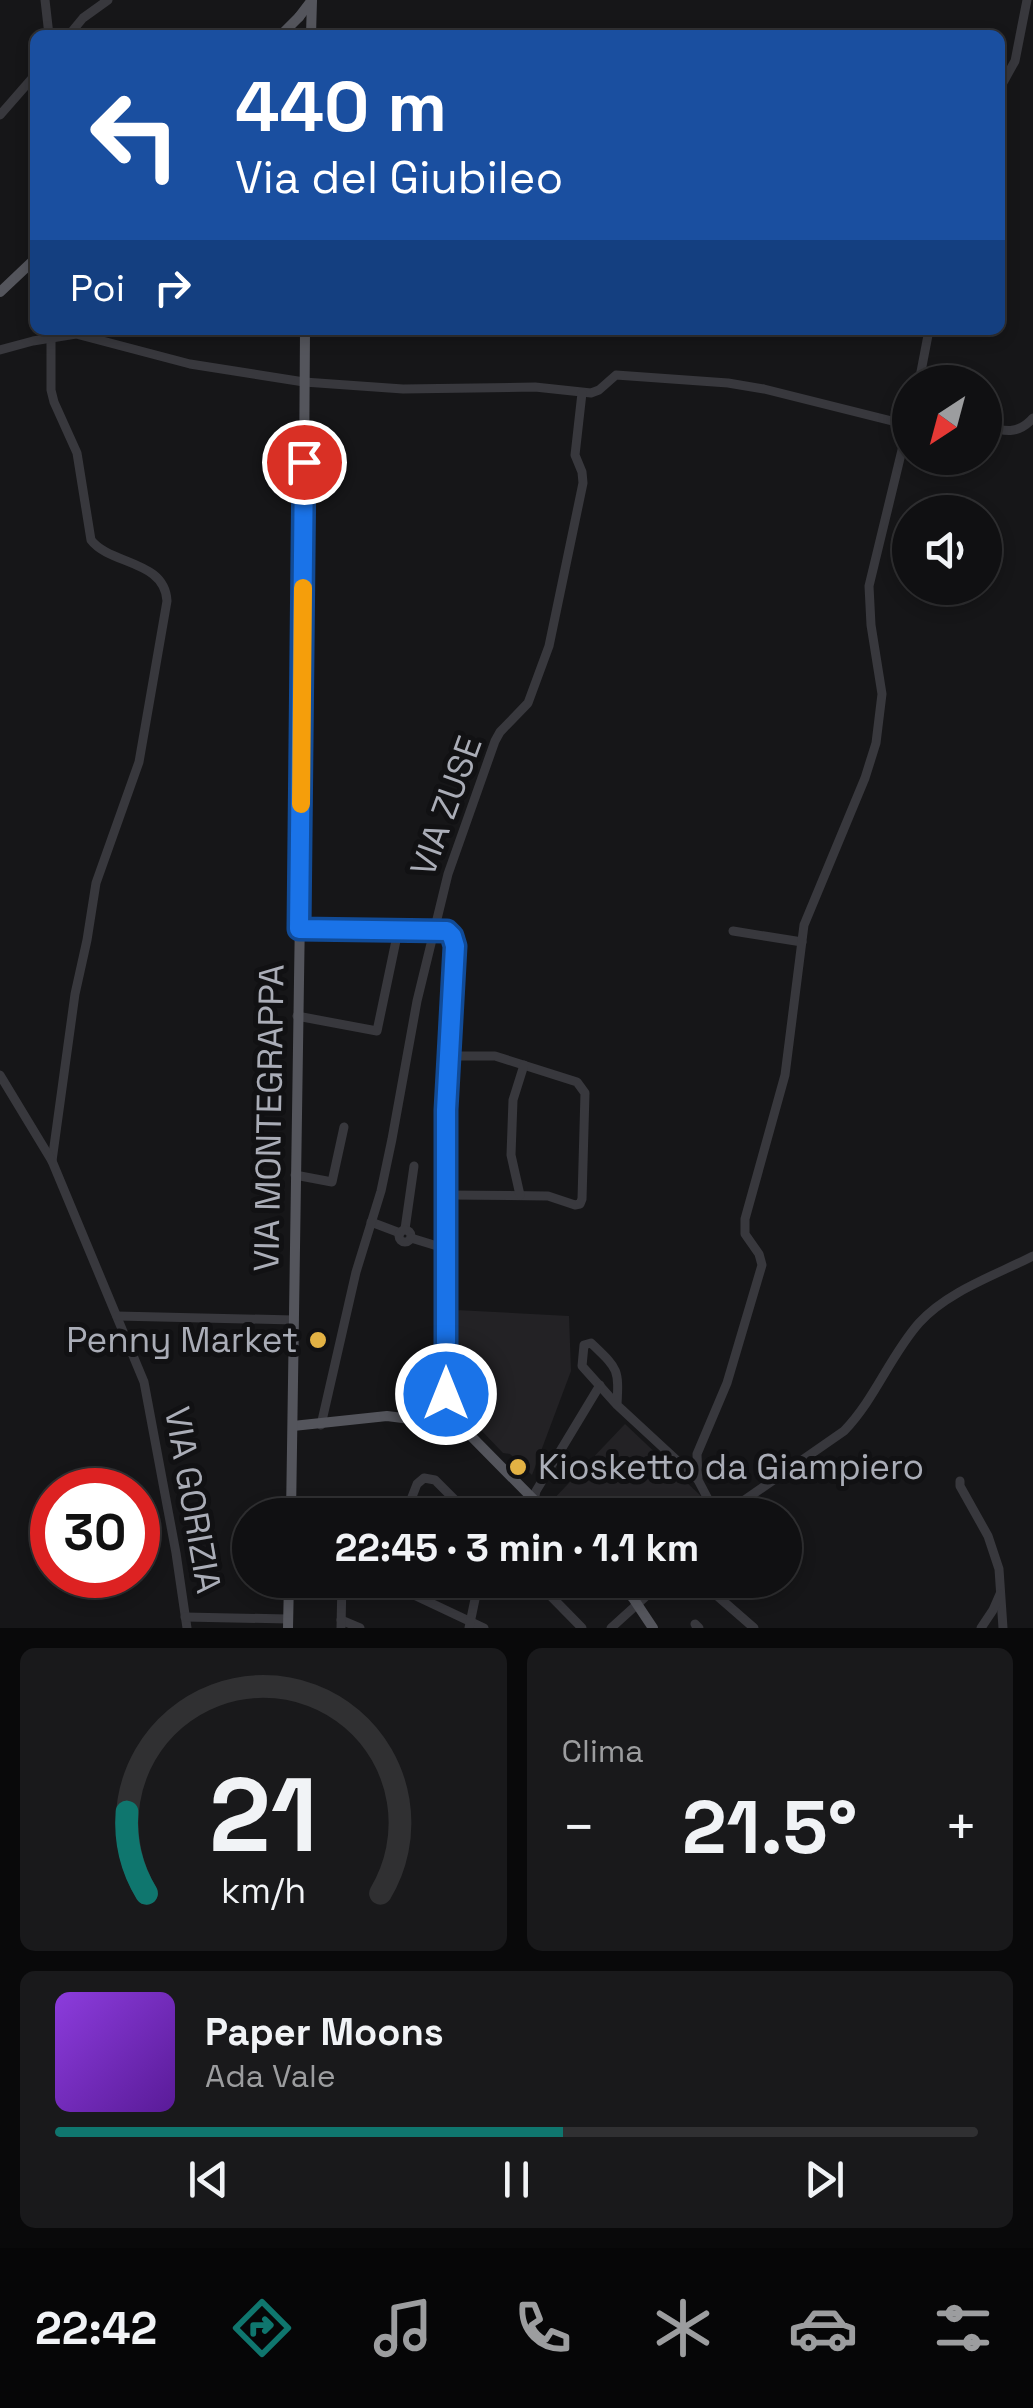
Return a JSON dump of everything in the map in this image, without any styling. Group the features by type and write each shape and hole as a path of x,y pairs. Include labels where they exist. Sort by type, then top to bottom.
{"main road":[{"path":"286,30 312,0"},
{"path":"311,30 312,0"},
{"path":"0,292 30,264"},
{"name":"VIA MONTEGRAPPA","path":"291,1498 305,335"},
{"path":"293,1426 387,1416 450,1424 468,1433 532,1498"},
{"path":"288,1623 289,1598"},
{"path":"632,1598 653,1628"}],"street":[{"path":"45,0 48,30"},
{"path":"73,30 108,0"},
{"path":"1005,79 1015,60 1028,0"},
{"path":"0,115 30,80"},
{"path":"0,350 68,335"},
{"path":"80,335 190,364 304,382 403,389 535,387 582,393 599,390 616,374 728,383 892,417"},
{"path":"922,365 928,335"},
{"path":"51,337 51,390 77,453 90,540 98,550 126,559 161,582 167,601 138,762 96,882 75,994 52,1160"},
{"name":"VIA ZUSE","path":"320,1424 392,1139 410,1038 453,859 495,740 528,703 549,646 583,483 575,455 582,393"},
{"path":"1002,430 1018,430 1033,418"},
{"path":"707,1498 696,1468 699,1445 726,1383 760,1279 761,1258 745,1234 745,1219 785,1075 808,913 876,743 882,694 869,586 896,475"},
{"path":"299,929 447,931 455,946 446,1195 446,1394 440,1423"},
{"path":"297,1016 377,1030 398,930"},
{"path":"733,931 802,942"},
{"path":"446,1195 548,1196 580,1204 585,1093 576,1082 495,1056 449,1056"},
{"path":"520,1196 510,1155 513,1100 524,1065"},
{"name":"VIA GORIZIA","path":"0,1075 52,1160 144,1382 186,1622"},
{"path":"295,1174 332,1182 344,1127"},
{"path":"405,1233 414,1166"},
{"path":"371,1222 446,1249"},
{"path":"747,1498 844,1431 859,1416 922,1319 958,1294 1033,1256"},
{"path":"117,1316 294,1320"},
{"path":"617,1405 616,1366 591,1343 584,1345 582,1366 617,1405 698,1480"},
{"path":"534,1498 600,1386"},
{"path":"446,1394 468,1433"},
{"path":"412,1498 424,1478 435,1480 453,1498"},
{"path":"960,1481 988,1536 999,1569 1002,1623 993,1622 985,1628"},
{"path":"985,1628 1002,1592"},
{"path":"342,1598 341,1624 360,1628"},
{"path":"417,1598 484,1628"},
{"path":"470,1625 475,1598"},
{"path":"553,1598 582,1628"},
{"path":"611,1628 645,1598"},
{"path":"719,1598 749,1626"},
{"path":"186,1622 288,1623"}],"shaded area":[{"path":"456,1310 569,1316 571,1371 532,1475 480,1429 476,1412 455,1389"},
{"path":"625,1424 702,1497 702,1498 555,1498"}],"slow traffic":[{"path":"301,804 303,588"}],"place":[{"name":"Penny Market","path":"318,1340"},
{"name":"Kiosketto da Giampiero","path":"518,1467"}],"route":[{"path":"304,462 299,929 447,931 455,946 446,1110 446,1394"}]}
